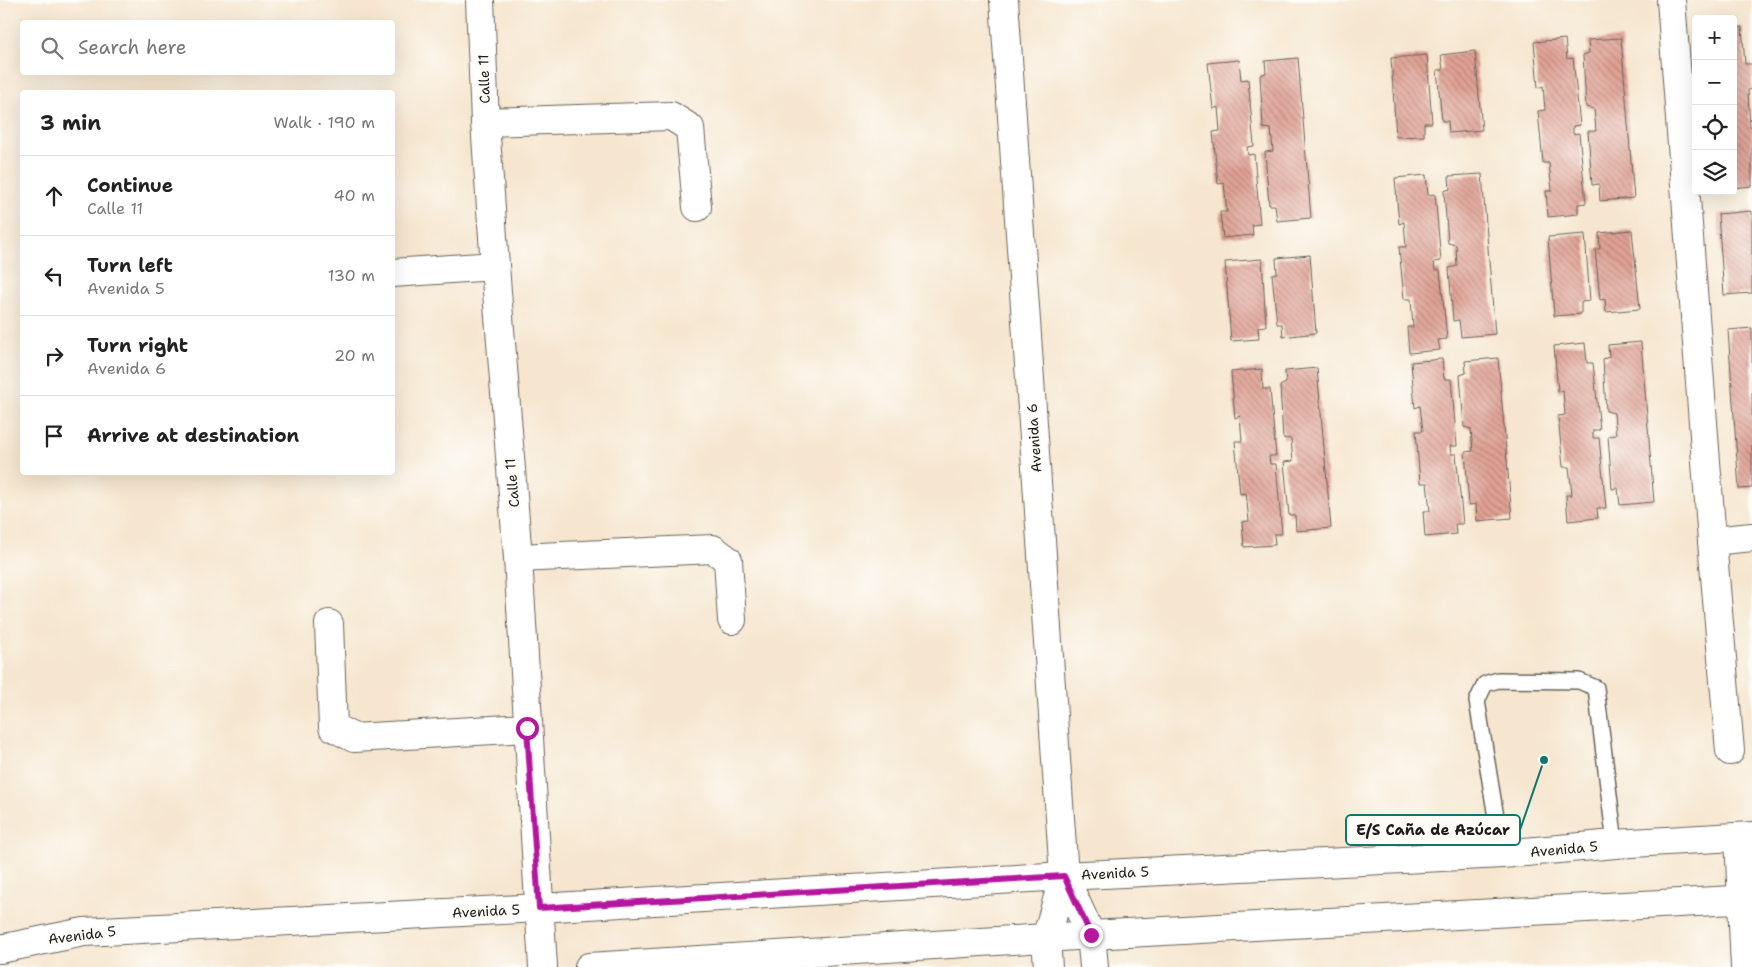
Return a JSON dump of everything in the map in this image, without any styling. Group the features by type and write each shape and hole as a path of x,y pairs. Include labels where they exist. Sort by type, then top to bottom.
{"street":[{"name":"Calle 11","path":"480,0 485,122 518,558 543,967"},
{"name":"Avenida 6","path":"1004,0 1064,876 1046,939 1048,967"},
{"path":"1671,0 1730,751"},
{"path":"485,122 671,116 690,128 697,207"},
{"path":"395,273 495,266"},
{"path":"1712,541 1752,537"},
{"path":"518,558 713,549 728,560 732,620"},
{"path":"329,624 333,727 354,738 527,728"},
{"path":"1745,967 1746,837"},
{"name":"Avenida 5","path":"0,949 84,932 539,908 1064,876 1502,854 1615,844 1746,837"},
{"name":"Avenida 6","path":"1064,876 1091,935 1094,967"},
{"path":"589,967 1091,935 1747,899"}],"lane":[{"path":"1502,854 1477,701 1485,684 1498,680 1579,681 1596,688 1615,844"}],"building":[{"path":"1742,27 1745,64 1752,64 1752,89 1748,90 1750,127 1752,127 1752,186 1737,188 1737,60 1737,28"},
{"path":"1621,38 1634,198 1600,201 1599,184 1592,185 1588,131 1596,131 1594,109 1586,107 1583,55 1589,53 1588,40"},
{"path":"1565,39 1567,59 1573,58 1580,125 1573,126 1573,134 1579,133 1586,203 1578,204 1578,214 1548,217 1546,191 1552,191 1549,163 1543,163 1538,111 1545,110 1543,86 1538,88 1534,42"},
{"path":"1475,51 1482,130 1449,133 1448,121 1442,121 1437,70 1443,70 1441,55"},
{"path":"1427,55 1432,123 1424,123 1424,136 1396,137 1391,58"},
{"path":"1298,58 1311,218 1277,221 1275,205 1269,205 1265,152 1273,151 1271,129 1263,128 1260,75 1266,73 1265,61"},
{"path":"1239,60 1241,80 1248,79 1254,146 1247,147 1248,155 1254,154 1260,224 1252,225 1253,235 1223,238 1220,212 1227,212 1224,183 1218,184 1213,132 1220,131 1218,107 1213,109 1208,63"},
{"path":"1482,174 1495,334 1461,337 1459,320 1453,321 1449,268 1457,266 1456,245 1448,243 1444,191 1450,189 1449,176"},
{"path":"1426,175 1428,195 1435,194 1441,261 1434,262 1435,270 1440,270 1447,339 1438,340 1440,350 1409,353 1407,327 1413,327 1411,299 1404,299 1399,247 1406,247 1404,222 1399,224 1395,178"},
{"path":"1752,211 1752,293 1724,295 1718,214"},
{"path":"1632,230 1640,309 1606,312 1605,299 1600,300 1595,249 1600,249 1599,233"},
{"path":"1585,234 1590,301 1581,302 1581,314 1554,316 1548,237"},
{"path":"1310,255 1316,333 1283,337 1282,324 1277,324 1272,274 1277,273 1276,258"},
{"path":"1262,259 1266,326 1258,327 1259,339 1231,341 1225,262"},
{"path":"1752,328 1752,488 1739,489 1728,330"},
{"path":"1641,342 1654,502 1620,505 1618,488 1612,489 1608,436 1616,435 1614,413 1606,411 1603,359 1609,357 1608,345"},
{"path":"1585,343 1587,363 1593,363 1600,430 1593,430 1593,438 1599,438 1606,508 1597,508 1598,518 1568,521 1566,495 1572,495 1569,467 1563,467 1558,416 1565,415 1563,390 1558,392 1554,346"},
{"path":"1498,358 1512,518 1477,521 1476,504 1469,505 1465,452 1473,451 1471,429 1464,427 1460,375 1466,373 1465,361"},
{"path":"1442,359 1444,379 1451,379 1457,446 1450,446 1451,454 1456,454 1463,524 1455,524 1456,534 1425,537 1423,511 1430,511 1427,483 1420,483 1416,431 1423,431 1420,406 1415,408 1411,362"},
{"path":"1317,368 1331,528 1296,531 1295,515 1289,515 1284,462 1293,461 1291,439 1283,438 1280,386 1286,383 1285,371"},
{"path":"1262,369 1263,389 1270,389 1276,456 1269,456 1270,464 1276,464 1282,534 1274,534 1275,545 1244,547 1242,522 1249,521 1246,493 1240,494 1235,441 1242,441 1240,416 1235,418 1231,372"}],"place":[{"name":"E/S Caña de Azúcar","path":"1544,760"}],"route":[{"path":"527,728 539,908 1064,876 1091,935"}]}
